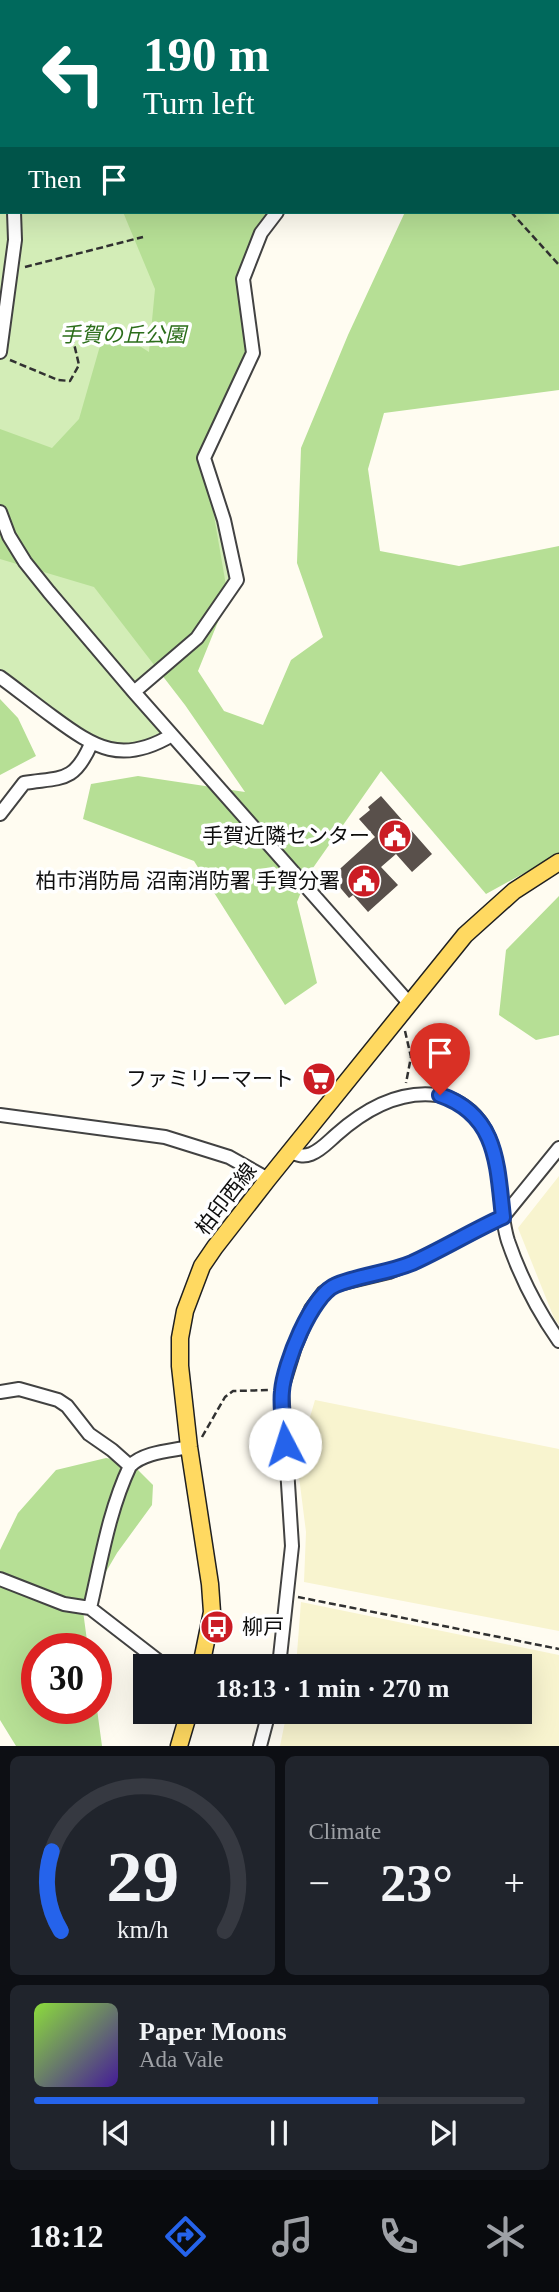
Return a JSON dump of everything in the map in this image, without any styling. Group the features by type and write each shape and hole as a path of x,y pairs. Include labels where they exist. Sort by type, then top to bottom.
{"main road":[{"name":"柏印西線","path":"203,1654 212,1612 210,1584 180,1366 180,1338 185,1311 202,1266 268,1179 465,935 514,891 559,862"},
{"path":"179,1746 185,1724"}],"street":[{"path":"0,354 15,240 14,214"},
{"path":"134,692 197,638 237,580 224,520 204,458 253,353 243,279 261,233 275,214"},
{"path":"0,512 9,536 25,562 404,1009"},
{"path":"0,677 91,744 116,750 137,750 157,744 172,735"},
{"path":"0,814 24,783 66,777 74,772 91,744"},
{"path":"290,1152 302,1156 312,1154 337,1133 380,1104 402,1095 431,1094 453,1099 468,1109 482,1124 492,1143 508,1241 523,1278 559,1341"},
{"path":"0,1115 164,1137 229,1157 268,1179"},
{"path":"280,1654 292,1546 282,1390 295,1347 311,1309 323,1293 335,1285 388,1272 414,1262 503,1217 559,1148"},
{"path":"0,1392 19,1389 58,1400 89,1434 130,1466"},
{"path":"90,1608 115,1504 130,1466 148,1456 190,1453"},
{"path":"0,1579 64,1604 90,1608 149,1654"},
{"path":"260,1746 266,1724"}],"path":[{"path":"513,214 559,265"},
{"path":"11,270 143,237"},
{"path":"0,354 58,380 70,381 79,365 72,335"},
{"path":"402,1095 411,1057 404,1009"},
{"path":"190,1453 221,1403 233,1391 282,1390"},
{"path":"287,1595 559,1649"}],"shaded area":[{"path":"559,1176 559,1325 518,1228"},
{"path":"315,1400 559,1449 559,1631 304,1582 306,1532 297,1461"},
{"path":"301,1602 559,1655 559,1746 280,1746 285,1724 532,1724 532,1654 297,1654"}],"green space":[{"name":"手賀の丘公園","path":"0,214 275,214 261,233 204,458 237,580 135,692 172,735 157,744 105,748 0,677"},
{"path":"124,214 276,214 248,266 253,353 204,458 228,597 198,671 224,711 263,725 291,660 323,637 297,563 301,448 348,335 404,214 559,214 559,390 384,413 368,469 380,551 459,566 559,546 559,854 486,894 381,771 308,875 297,902 317,983 285,1005 194,861 83,819 91,784 138,776 245,792 185,705 94,587 0,559 0,429 52,448 79,419 106,325 149,352 155,289"},
{"path":"0,699 18,718 36,756 0,775"},
{"path":"559,896 559,1035 536,1040 499,1015 506,950"},
{"path":"106,1458 130,1462 153,1485 152,1505 117,1553 83,1611 86,1633 21,1633 21,1724 99,1724 102,1746 16,1746 0,1720 0,1550 18,1513 56,1470"}],"building":[{"path":"381,796 432,854 412,872 396,854 381,867 398,885 368,912 353,895 349,898 331,877 375,837 359,819"}],"place":[{"name":"手賀近隣センター","path":"395,836"},
{"name":"柏市消防局 沼南消防署 手賀分署","path":"364,881"},
{"name":"ファミリーマート","path":"319,1079"},
{"name":"柳戸","path":"217,1627"}],"route":[{"path":"285,1444 282,1390 295,1347 311,1309 323,1293 335,1285 388,1272 414,1262 503,1217 492,1143 482,1124 468,1109 453,1099 440,1095"}]}
